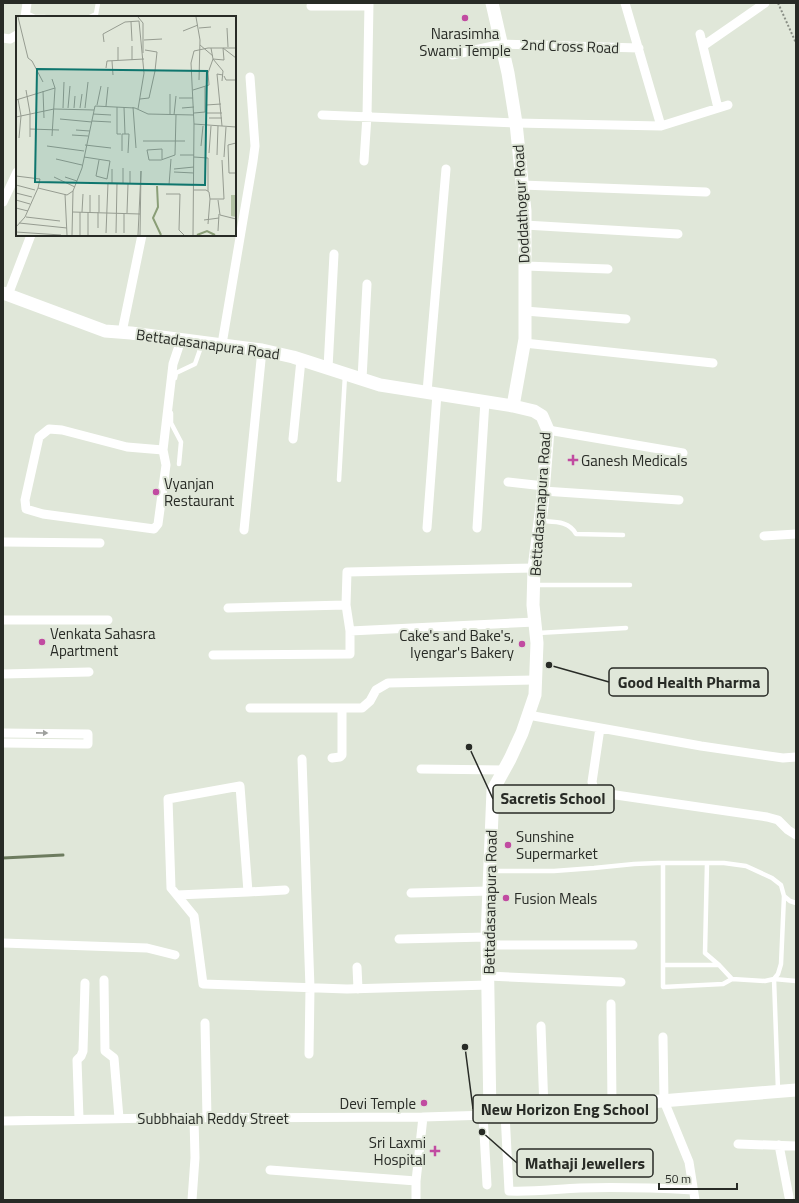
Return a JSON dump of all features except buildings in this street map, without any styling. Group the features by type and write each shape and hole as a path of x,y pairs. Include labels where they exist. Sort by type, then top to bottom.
{"street":[{"path":"25,15 27,3"},
{"name":"Doddathogur Road","path":"492,3 508,73 516,123 525,224 524,343 513,406"},
{"path":"625,3 661,126"},
{"path":"703,46 765,3"},
{"path":"311,6 369,4 367,116 364,161"},
{"path":"700,34 718,108"},
{"path":"3,38 10,39 16,36"},
{"name":"2nd Cross Road","path":"452,55 502,44 639,48"},
{"path":"222,344 255,146 250,77"},
{"path":"322,115 516,123 661,126 728,105"},
{"path":"427,528 432,393 446,168"},
{"path":"3,202 16,174"},
{"path":"522,185 706,192"},
{"path":"525,224 678,234"},
{"path":"6,294 31,236"},
{"path":"122,332 142,236"},
{"path":"328,368 334,254"},
{"path":"525,266 608,270"},
{"path":"362,379 367,284"},
{"name":"Bettadasanapura Road","path":"6,294 105,331 262,350 328,368 380,385 513,406 534,411 542,416 548,430 544,489 534,568 533,604 537,643 534,695 522,733 504,770 492,790 488,941 489,980 486,1115"},
{"path":"525,311 626,320"},
{"path":"163,450 127,447 62,430 48,429 38,437 24,500 26,509 43,514 154,530 158,524 166,465 163,450 173,364 182,340"},
{"path":"524,343 713,363"},
{"path":"244,530 262,350"},
{"path":"293,439 301,360"},
{"path":"477,528 485,401"},
{"path":"548,430 683,453"},
{"path":"508,482 544,489 678,500"},
{"path":"764,536 796,534"},
{"path":"3,542 100,543"},
{"path":"213,655 350,654 350,630 346,605 347,572 534,568"},
{"path":"228,608 346,605"},
{"path":"3,620 108,620"},
{"path":"350,630 536,628"},
{"path":"3,674 89,672"},
{"path":"250,708 362,708 370,701 376,690 388,683 536,680"},
{"path":"332,758 340,757 342,754 342,708"},
{"path":"528,715 716,748 783,758 796,757"},
{"path":"600,728 592,782 594,789 602,793 767,817 778,820 788,830 796,835"},
{"path":"3,733 88,734 88,744 3,744"},
{"path":"302,759 310,988 309,1054"},
{"path":"421,769 504,770"},
{"path":"248,892 240,786 168,799 171,888 194,916 203,984 358,989 489,980 621,982"},
{"path":"177,895 285,890"},
{"path":"411,893 489,891"},
{"path":"399,939 633,945"},
{"path":"3,943 147,948 175,955"},
{"path":"357,967 358,989"},
{"path":"104,980 106,1051 114,1058 119,1118"},
{"path":"79,1119 77,1060 83,1051 85,983"},
{"path":"611,1004 612,1105"},
{"path":"205,1023 207,1118"},
{"path":"541,1026 544,1110"},
{"path":"663,1037 664,1101 689,1162 695,1200"},
{"path":"487,1185 486,1115 796,1090"},
{"path":"505,1114 509,1191 523,1192 581,1188 693,1190"},
{"name":"Subbhaiah Reddy Street","path":"3,1120 423,1117 486,1115"},
{"path":"416,1200 416,1181 423,1117"},
{"path":"192,1200 195,1158 194,1118"},
{"path":"738,1144 796,1146"},
{"path":"779,1145 789,1197"},
{"path":"270,1170 416,1181"}],"lane":[{"path":"92,16 96,14 98,3"},
{"path":"179,464 180,442 171,423 173,390 176,373 196,364 202,343"},
{"path":"339,480 345,374"},
{"path":"540,521 564,523 573,529 576,534 623,535"},
{"path":"534,585 630,585"},
{"path":"536,628 626,628"},
{"path":"663,863 663,987 723,984 732,979 765,981 774,979 796,981"},
{"path":"707,863 705,952 732,979"},
{"path":"490,871 554,871 634,864 724,863 746,866 772,878 780,885 784,896 781,964 778,974 774,979 778,1092"},
{"path":"784,896 796,903"},
{"path":"663,965 719,965"}],"path":[{"path":"778,3 796,43"}],"waterway":[{"path":"3,858 63,855"}],"place":[{"name":"Narasimha Swami Temple","path":"465,18"},
{"name":"Ganesh Medicals","path":"573,460"},
{"name":"Vyanjan Restaurant","path":"156,492"},
{"name":"Venkata Sahasra Apartment","path":"42,642"},
{"name":"Cake's and Bake's, Iyengar's Bakery","path":"522,644"},
{"name":"Good Health Pharma","path":"549,665"},
{"name":"Sacretis School","path":"469,747"},
{"name":"Sunshine Supermarket","path":"508,845"},
{"name":"Fusion Meals","path":"506,898"},
{"name":"New Horizon Eng School","path":"465,1047"},
{"name":"Devi Temple","path":"424,1103"},
{"name":"Mathaji Jewellers","path":"482,1132"},
{"name":"Sri Laxmi Hospital","path":"435,1151"}]}
